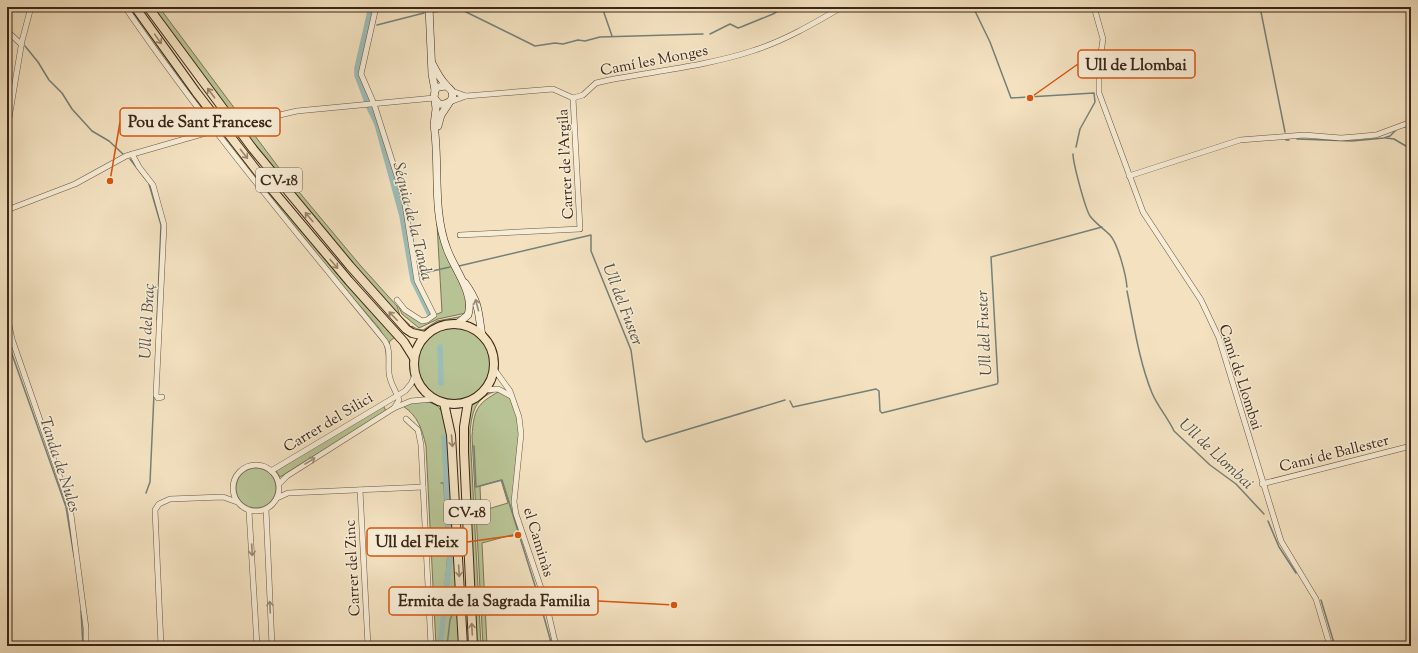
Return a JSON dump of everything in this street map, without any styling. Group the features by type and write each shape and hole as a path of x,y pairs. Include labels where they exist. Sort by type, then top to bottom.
{"main road":[{"name":"CV-18","path":"135,7 196,92 264,180 349,281 404,342 414,358"},
{"name":"CV-18","path":"148,7 253,149 340,254 406,329 412,333 425,336 418,347 414,358 415,375 422,388 433,399 444,403 455,404 468,402 464,427 464,452 473,646"},
{"path":"429,7 433,96 436,109 434,125 436,138 439,208 447,249 461,278 469,306 468,315 457,324"},
{"path":"432,63 453,97 441,115 436,138"},
{"path":"433,96 442,86 449,89"},
{"path":"433,96 439,104 444,105 450,102"},
{"path":"461,278 475,297 479,308 482,336"},
{"path":"425,336 438,327 457,324 471,328 482,336 492,351 494,369 491,379 485,390 468,402"},
{"name":"CV-18","path":"444,403 452,441 462,646"}],"street":[{"path":"7,130 21,44 31,7"},
{"path":"125,7 155,51 262,191 385,341 389,352 389,372 392,387 397,394"},
{"path":"376,7 361,74 374,104 404,198 417,281 434,315 427,320 422,321 405,310 397,300"},
{"name":"Camí les Monges","path":"573,98 583,95 596,84 609,80 709,62 751,51 805,28 842,7"},
{"name":"Camí de Llombai","path":"1094,7 1103,40 1099,67 1099,93 1129,176 1143,212 1200,300 1219,338 1262,484 1281,541 1316,599 1330,646"},
{"path":"7,32 21,44"},
{"path":"449,89 466,96"},
{"path":"450,102 466,96 553,89 573,98"},
{"path":"252,123 258,120 297,111 374,104 433,96"},
{"name":"Carrer de l'Argila","path":"460,235 580,229 573,98"},
{"path":"1129,176 1240,140 1298,136 1354,137 1376,134 1411,122"},
{"path":"7,210 75,184 132,154 216,130"},
{"path":"132,154 139,167 153,185 164,225 156,395 158,398 162,397"},
{"path":"7,316 14,346 70,507 86,628 86,646"},
{"name":"el Caminàs","path":"494,369 512,396 519,417 521,434 515,485 516,514 546,603 556,646"},
{"name":"Carrer del Silici","path":"271,471 408,388 415,375"},
{"path":"386,401 392,387"},
{"path":"485,390 498,389 512,396"},
{"name":"Carrer del Silici","path":"394,408 399,400 397,394"},
{"name":"Carrer del Silici","path":"279,486 287,476 394,408 411,401 433,399"},
{"path":"406,419 418,430 422,445 431,646"},
{"name":"Camí de Ballester","path":"1262,484 1411,446"},
{"path":"237,502 233,490 237,476 249,466 264,467 271,471 279,486 288,493"},
{"path":"277,498 279,486"},
{"path":"161,646 155,510 159,504 170,499 223,497 237,502 250,511 258,511 266,509 277,498 288,493 423,486"},
{"path":"223,497 233,490"},
{"name":"Carrer del Zinc","path":"360,490 368,646"},
{"path":"266,509 272,646"},
{"path":"250,511 257,646"}],"green space":[{"path":"127,7 131,7 208,113 315,247 354,293 395,337 389,344 379,328 249,171 187,90"},
{"path":"152,7 159,7 279,168 360,265 397,306 400,316 410,325 409,326 389,307 270,165"},
{"path":"437,224 466,297 466,313 438,319 419,328 402,314 398,305 421,321 442,312"},
{"path":"464,316 459,321 439,323 423,332 417,332 410,328 412,326 423,330 437,321"},
{"path":"454,328 474,334 484,344 490,364 484,384 474,394 454,400 434,394 424,384 418,364 424,344 434,334"},
{"path":"491,390 496,391 483,398 476,407 472,418 470,432 481,646 476,646 467,459 467,427 470,408 473,403"},
{"path":"500,391 510,397 515,405 519,433 512,503 519,533 482,543 487,646 483,646 472,436 475,414 481,404","holes":["501,480 508,503 481,511 480,486"]},
{"path":"414,401 433,403 437,406 443,414 447,427 459,646 436,646 426,446 419,423 403,406"},
{"path":"383,405 386,411 280,477 276,471"},
{"path":"256,468 267,471 273,477 276,488 273,499 267,505 256,508 245,505 239,499 236,488 239,477 245,471"}],"waterway":[{"name":"Séquia de la Tanda","path":"367,102 357,75 357,68 371,7"},
{"name":"Séquia de la Tanda","path":"372,13 373,7"},
{"path":"602,7 612,36"},
{"name":"Ull de Llombai","path":"710,34 730,24 738,28 741,27 773,14 784,7"},
{"name":"Ull de Llombai","path":"973,7 990,42 1011,98 1094,93 1095,102 1080,129 1076,147"},
{"path":"1099,7 1104,7"},
{"path":"1260,7 1285,132"},
{"name":"Ull de Llombai","path":"433,12 460,9 535,46 555,43 563,44 578,40 585,41 600,37 703,34"},
{"name":"Ull de Llombai","path":"377,25 424,13"},
{"name":"Séquia de la Tanda","path":"368,100 361,84 358,70 370,21"},
{"name":"Ull del Braç","path":"25,46 38,62 49,80 62,93 72,109 92,131 109,141 123,154"},
{"name":"Séquia de la Tanda","path":"369,107 377,124 402,216 413,280 431,317"},
{"name":"Séquia de la Tanda","path":"372,110 377,123"},
{"path":"1404,127 1411,125"},
{"name":"Séquia de la Tanda","path":"379,128 403,211 403,222"},
{"path":"1297,139 1352,141 1384,138 1390,136 1396,130"},
{"path":"1386,138 1394,139 1411,149"},
{"name":"Ull de Llombai","path":"1073,154 1082,195 1090,216 1113,239 1121,260 1127,287"},
{"name":"Ull del Braç","path":"130,159 147,181"},
{"name":"Ull del Braç","path":"149,184 161,225 157,320"},
{"name":"Ull del Fuster","path":"790,401 793,407 876,389 879,391 880,411 882,413 997,384 991,257 1102,227"},
{"name":"Ull del Fuster","path":"459,266 591,235 591,251 631,350 643,438 646,442 785,400"},
{"name":"Ull del Fuster","path":"419,274 450,267"},
{"name":"Ull de Llombai","path":"1127,291 1137,343 1147,381 1154,398 1174,431 1210,465 1236,484 1264,514"},
{"name":"Tanda de Nules","path":"7,340 66,507 74,556"},
{"name":"Séquia de la Tanda","path":"440,347 441,383"},
{"name":"Ull del Braç","path":"146,493 150,482 154,394"},
{"name":"Séquia de la Tanda","path":"440,646 450,558 444,437"},
{"path":"474,446 476,487 502,480 537,592 552,646"},
{"name":"Séquia de la Tanda","path":"440,641 448,555 444,483 441,483"},
{"name":"Ull de Llombai","path":"1268,521 1279,547 1296,573"},
{"name":"Ull de Llombai","path":"1321,600 1334,643"},
{"path":"447,646 450,620 455,607"},
{"name":"Tanda de Nules","path":"81,611 83,646"}],"place":[{"name":"Ull de Llombai","path":"1030,98"},
{"name":"Pou de Sant Francesc","path":"110,181"},
{"name":"Ull del Fleix","path":"518,535"},
{"name":"Ermita de la Sagrada Familia","path":"674,605"}]}
